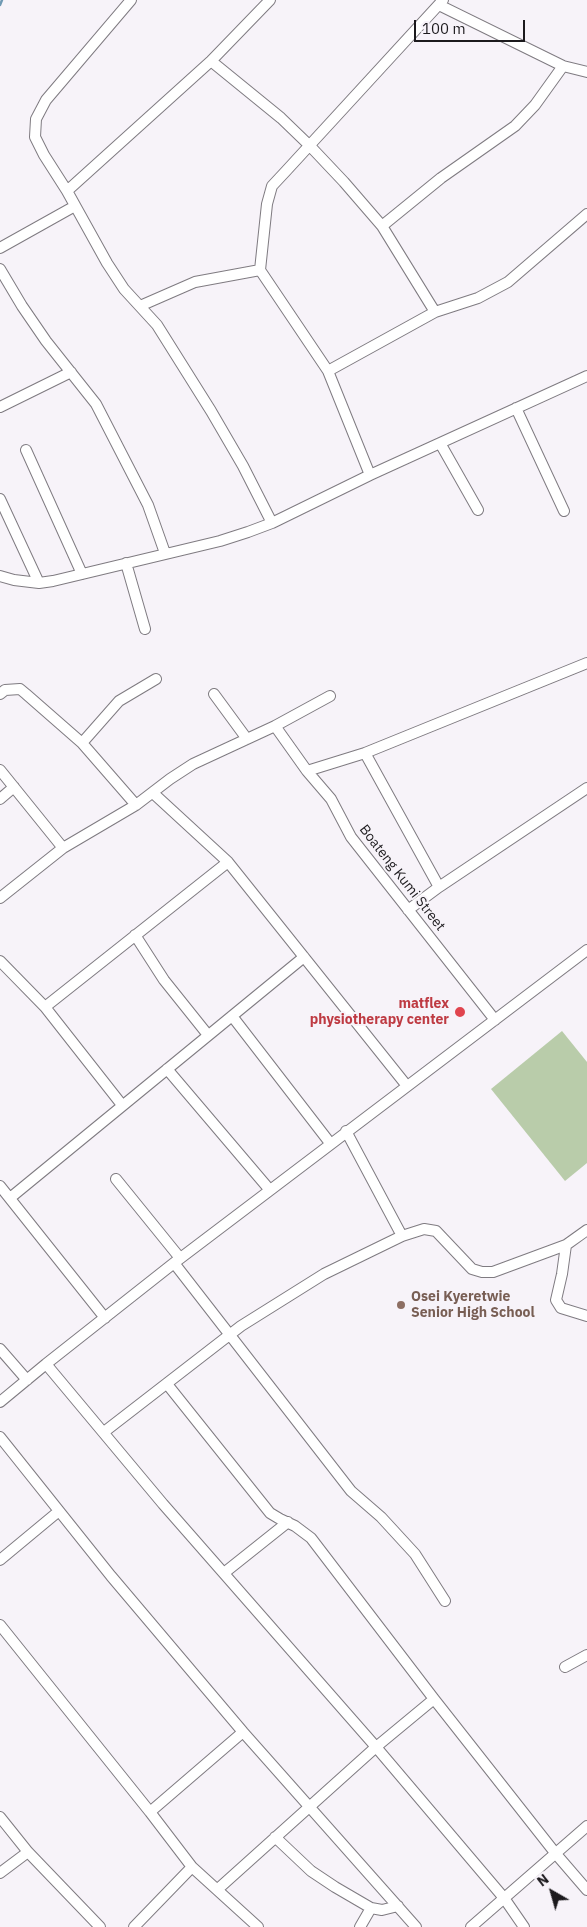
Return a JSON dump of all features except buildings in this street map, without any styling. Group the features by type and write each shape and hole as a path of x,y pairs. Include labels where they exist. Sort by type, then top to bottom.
{"street":[{"path":"131,0 46,100 36,120 35,138 76,206 111,270 124,289 158,325 211,411 243,466 272,523"},
{"path":"67,191 211,61 270,0"},
{"path":"370,475 328,371 260,270 267,204 272,186 441,3 562,66 587,72"},
{"path":"211,61 281,118 310,146 382,226 435,312"},
{"path":"382,226 441,178 515,126 535,105 562,66"},
{"path":"0,248 76,206"},
{"path":"328,371 435,312 478,298 508,282 587,214"},
{"path":"0,269 41,334 96,404 148,505 165,553"},
{"path":"140,306 195,282 260,270"},
{"path":"0,407 71,372"},
{"path":"0,576 39,583 220,541 272,523 370,475 587,377"},
{"path":"516,408 564,511"},
{"path":"440,443 478,510"},
{"path":"26,450 82,574"},
{"path":"0,499 39,583"},
{"path":"126,563 145,629"},
{"path":"307,772 365,753 587,663"},
{"path":"82,743 119,701 156,679"},
{"path":"0,694 5,690 20,689 82,743 136,805"},
{"path":"214,694 247,739"},
{"path":"0,898 63,848 136,805 193,764 275,726 330,696"},
{"name":"Boateng Kumi Street","path":"275,726 307,772 331,799 351,837 495,1020"},
{"path":"365,753 439,887"},
{"path":"0,770 63,848"},
{"path":"0,799 14,787"},
{"path":"408,910 439,887 587,788"},
{"path":"153,793 228,862 407,1086"},
{"path":"45,1007 228,862"},
{"path":"135,935 164,980 208,1035"},
{"path":"0,1402 270,1189 587,950"},
{"path":"10,1198 304,957"},
{"path":"0,962 45,1007 122,1105"},
{"path":"232,1016 330,1143"},
{"path":"167,1069 270,1189"},
{"path":"346,1132 402,1236"},
{"path":"116,1179 177,1261 229,1336 351,1492 381,1518 415,1554 445,1601"},
{"path":"0,1186 105,1318"},
{"path":"104,1432 241,1326 307,1284 402,1236 424,1230 436,1231 472,1269 482,1272 493,1272 566,1245 587,1230"},
{"path":"566,1245 556,1300 561,1308 587,1316"},
{"path":"0,1349 27,1380"},
{"path":"46,1364 163,1504 376,1746 504,1898 524,1927"},
{"path":"167,1384 270,1513 295,1526 311,1538 434,1699 556,1854 587,1890"},
{"path":"0,1437 111,1576 243,1732 416,1927"},
{"path":"0,1560 60,1511"},
{"path":"224,1573 288,1522"},
{"path":"0,1625 192,1867 258,1927"},
{"path":"565,1667 587,1655"},
{"path":"218,1889 376,1746 434,1699"},
{"path":"150,1812 243,1732"},
{"path":"0,1817 28,1852 100,1927"},
{"path":"471,1927 587,1826"},
{"path":"275,1837 311,1871 371,1908 382,1910 398,1906"},
{"path":"0,1873 28,1852"},
{"path":"134,1927 192,1867"},
{"path":"360,1927 371,1908"}],"green space":[{"path":"562,1031 587,1062 587,1163 565,1181 491,1089"}],"waterway":[{"path":"0,5 2,0"}],"place":[{"name":"matflex physiotherapy center","path":"460,1012"},
{"name":"Osei Kyeretwie Senior High School","path":"401,1305"}]}
